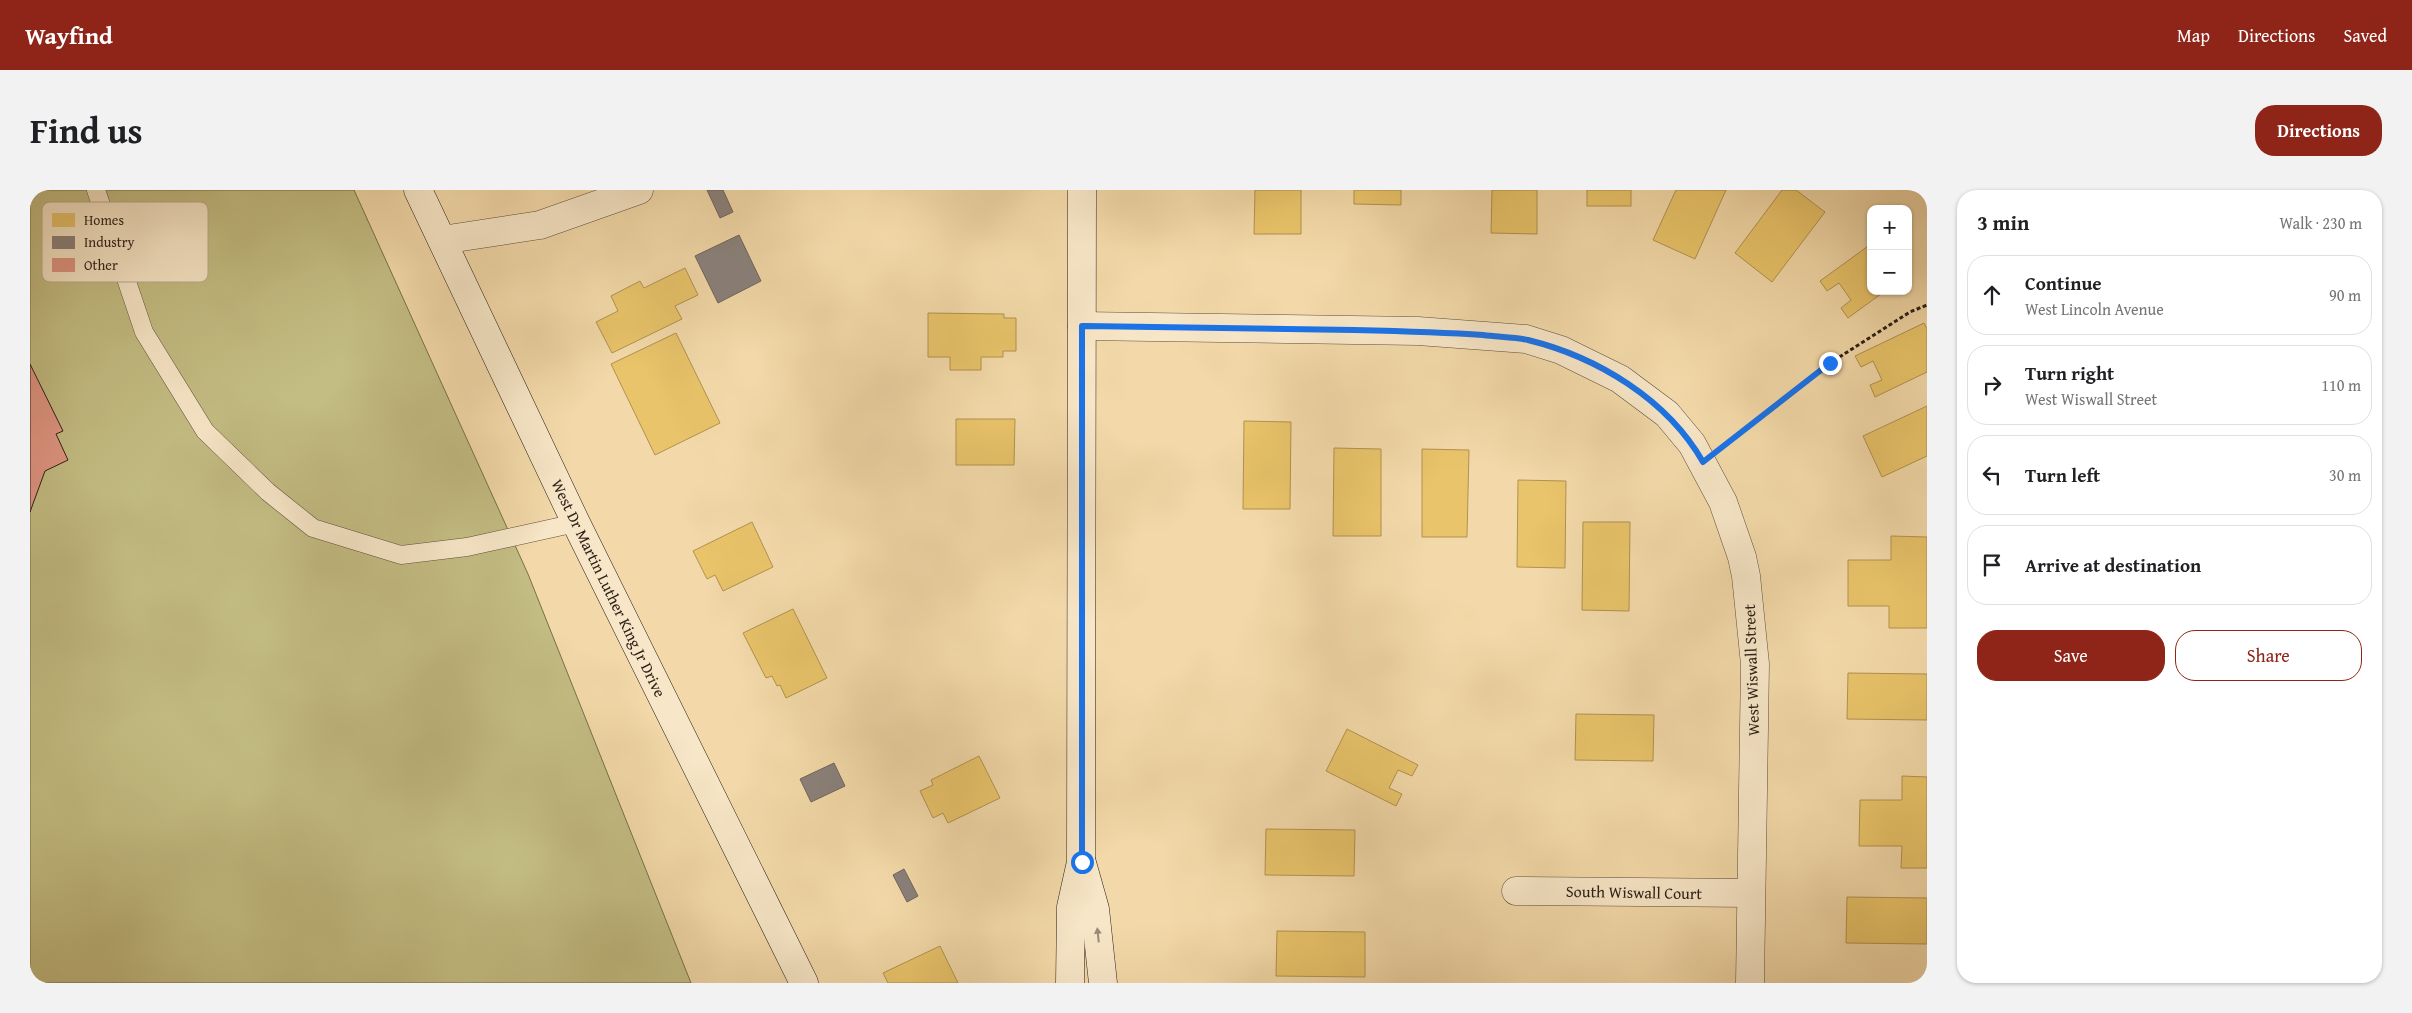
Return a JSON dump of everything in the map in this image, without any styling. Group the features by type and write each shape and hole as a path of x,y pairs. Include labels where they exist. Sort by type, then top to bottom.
{"main road":[{"name":"West Dr Martin Luther King Jr Drive","path":"418,190 576,523 804,983"},
{"path":"442,240 540,225 639,190"},
{"path":"1070,983 1071,907 1082,862 1082,190"},
{"name":"West Wiswall Street","path":"1082,326 1418,331 1526,340 1561,350 1620,379 1639,391 1667,414 1692,444 1723,502 1742,557 1752,620 1755,674 1750,983"},
{"path":"1082,862 1095,909 1103,983"},
{"name":"South Wiswall Court","path":"1516,891 1751,893"}],"lane":[{"path":"96,190 100,202"},
{"path":"127,282 144,332 205,431 268,492 313,528 401,554 467,547 576,523"}],"path":[{"path":"1703,462 1830,363 1910,312 1927,305"}],"shaded area":[{"path":"30,190 354,190 528,574 691,983 30,983"}],"building: Homes":[{"path":"1255,190 1301,190 1301,234 1254,234"},
{"path":"1354,190 1401,190 1401,205 1354,204"},
{"path":"1492,190 1537,190 1537,234 1491,233"},
{"path":"1587,190 1631,190 1631,206 1587,206"},
{"path":"1676,190 1726,190 1695,259 1653,240"},
{"path":"1782,190 1796,190 1825,212 1772,282 1735,253"},
{"path":"1867,247 1867,295 1880,295 1848,318 1841,308 1851,300 1839,283 1827,291 1820,281"},
{"path":"685,268 698,295 675,306 682,319 612,353 596,322 618,311 611,296 640,281 644,288"},
{"path":"928,313 1004,314 1004,318 1016,318 1016,351 1003,351 1003,357 981,357 981,370 950,370 950,357 928,357"},
{"path":"1924,323 1927,329 1927,372 1875,397 1870,385 1882,380 1873,361 1861,367 1855,356"},
{"path":"676,333 720,423 655,455 611,364"},
{"path":"1927,406 1927,456 1882,477 1863,436"},
{"path":"956,419 1015,419 1014,465 956,465"},
{"path":"1244,421 1291,422 1290,509 1243,509"},
{"path":"1334,448 1381,449 1381,536 1333,536"},
{"path":"1422,449 1469,450 1467,537 1422,537"},
{"path":"1518,480 1566,481 1565,568 1517,567"},
{"path":"752,522 773,567 723,591 715,575 707,579 693,551"},
{"path":"1583,522 1630,522 1629,611 1582,610"},
{"path":"1891,536 1927,537 1927,628 1889,628 1889,606 1848,606 1848,560 1891,560"},
{"path":"793,609 827,678 786,698 780,685 777,686 772,676 766,678 743,633"},
{"path":"1848,673 1927,674 1927,720 1847,719"},
{"path":"1576,714 1654,715 1653,761 1575,760"},
{"path":"1347,729 1418,765 1412,776 1398,770 1389,788 1402,794 1396,806 1326,771"},
{"path":"979,756 1000,798 948,823 943,813 933,818 920,791 933,785 931,780"},
{"path":"1902,776 1927,777 1927,868 1901,868 1902,846 1859,846 1860,800 1902,800"},
{"path":"1266,829 1355,830 1354,876 1265,875"},
{"path":"1847,897 1927,898 1927,944 1846,943"},
{"path":"1277,931 1365,932 1365,977 1276,976"},
{"path":"940,946 958,983 888,983 883,973"}],"building: Industry":[{"path":"707,190 723,190 733,212 720,218"},
{"path":"739,235 761,281 718,303 695,256"},
{"path":"834,763 845,786 811,802 800,779"},
{"path":"904,869 918,896 907,902 893,875"}],"building: Other":[{"path":"30,364 63,431 56,434 68,460 45,471 30,512"}],"route":[{"path":"1082,862 1082,326 1418,331 1526,340 1561,350 1620,379 1639,391 1667,414 1692,444 1703,462 1830,363"}]}
